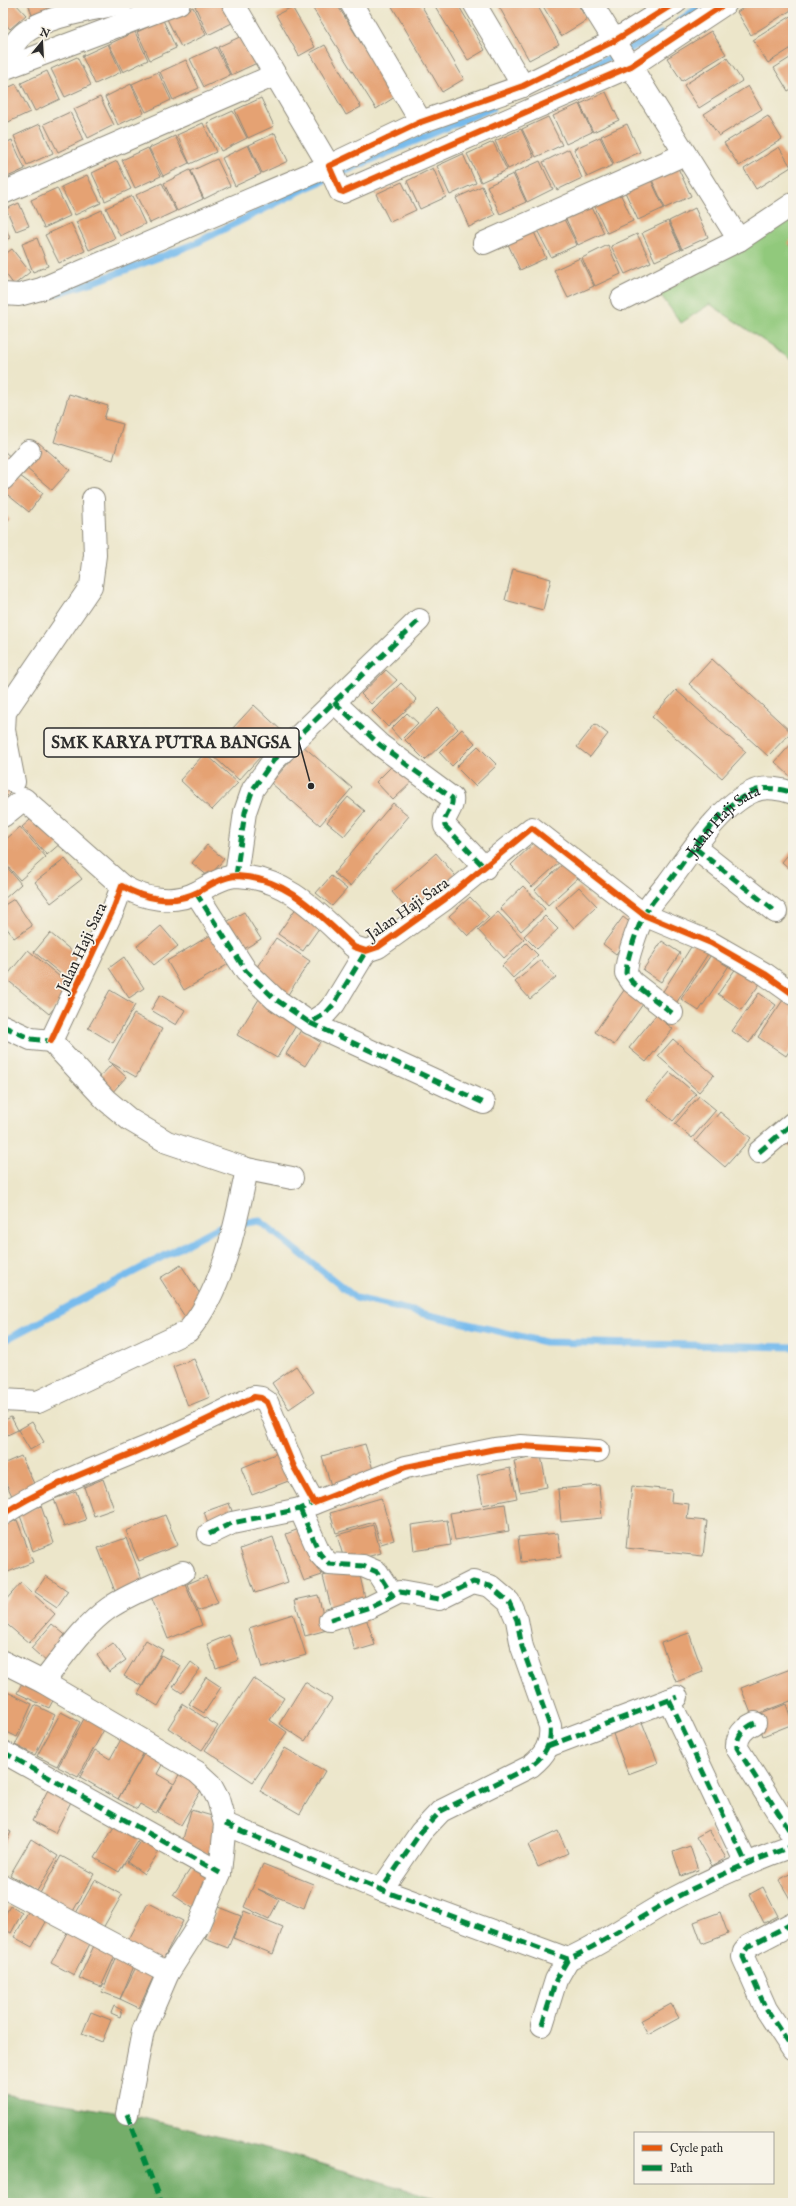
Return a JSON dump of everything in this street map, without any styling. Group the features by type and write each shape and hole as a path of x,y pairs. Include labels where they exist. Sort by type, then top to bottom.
{"street":[{"path":"3,61 23,34 33,27 62,17 122,3"},
{"path":"3,70 179,3"},
{"path":"232,3 333,174 340,192 343,192 726,3"},
{"path":"352,3 421,122"},
{"path":"474,3 523,86"},
{"path":"591,3 739,240"},
{"path":"3,294 18,294 48,286 333,174 421,122 523,86 623,54 675,3"},
{"path":"3,193 275,74"},
{"path":"484,243 685,154"},
{"path":"622,299 739,240 793,204"},
{"path":"3,479 29,451"},
{"path":"3,816 14,784 4,730 5,712 91,586 95,555 93,498"},
{"path":"236,876 245,812 253,789 273,761 420,620"},
{"path":"334,702 380,745 452,798 452,806 444,820 445,826 485,868"},
{"path":"14,784 122,886"},
{"name":"Jalan Haji Sara","path":"51,1041 104,930 122,886 134,893 152,899 183,897 196,893 222,879 236,876 271,883 297,895 354,948 366,951 378,947 409,925 485,868 532,828 644,915 695,848 724,813 755,790 783,789 793,792"},
{"path":"695,848 776,912"},
{"path":"196,893 246,971 274,998 310,1023 484,1104"},
{"path":"672,1013 632,982 626,972 644,915 711,943 765,974 793,994"},
{"path":"310,1023 326,1013 334,1004 366,951"},
{"path":"3,1026 31,1039 51,1041 106,1100 130,1120 168,1142 247,1169 292,1178"},
{"path":"759,1152 793,1123"},
{"path":"3,1400 38,1402 188,1331 204,1310 232,1237 247,1169"},
{"path":"3,1514 46,1491 196,1426 254,1397 261,1398 267,1402 294,1467 307,1506 320,1554 329,1564 363,1566 377,1572 392,1595"},
{"path":"209,1534 232,1523 307,1506 406,1467 495,1449 521,1446 598,1451"},
{"path":"43,1682 92,1623 108,1608 183,1572"},
{"path":"330,1620 370,1607 400,1592 408,1592 439,1599 473,1582 490,1586 509,1602 516,1620 522,1647 550,1726 551,1735 548,1746 541,1758 531,1766 441,1811 421,1832 381,1890"},
{"path":"3,1662 43,1682 197,1772 210,1784 218,1799 225,1824 220,1872 198,1926 168,1973 143,2031 127,2114"},
{"path":"548,1746 673,1699 746,1863"},
{"path":"755,1723 740,1734 736,1741 737,1748 793,1836"},
{"path":"3,1752 220,1872"},
{"path":"225,1824 381,1890 568,1959"},
{"path":"542,2025 556,1980 568,1959 591,1948 670,1901 746,1863 793,1846"},
{"path":"3,1886 168,1973"},
{"path":"793,1923 749,1946 744,1952 743,1957 766,2009 793,2050"}],"green space":[{"path":"793,213 793,361 710,304 681,323 660,294"},
{"path":"3,2094 127,2114 278,2151 452,2203 3,2203"}],"building":[{"path":"3,3 15,3 26,15 10,29 3,21"},
{"path":"28,3 50,3 52,8 32,15"},
{"path":"202,3 224,3 234,22 208,35 195,6"},
{"path":"336,3 395,97 376,109 310,4"},
{"path":"390,3 420,3 464,79 442,92"},
{"path":"433,3 457,3 485,50 468,60"},
{"path":"497,3 536,3 559,44 529,60"},
{"path":"541,3 577,3 587,20 561,36"},
{"path":"751,3 791,3 793,9 751,35 737,12"},
{"path":"193,7 206,35 181,47 167,19"},
{"path":"292,7 315,47 299,56 276,15"},
{"path":"793,15 793,47 768,63 753,40"},
{"path":"163,20 176,48 150,60 137,32"},
{"path":"711,31 726,54 682,81 667,58"},
{"path":"135,32 148,60 123,72 109,44"},
{"path":"244,35 257,63 231,75 218,47"},
{"path":"108,44 121,72 95,84 82,56"},
{"path":"325,45 361,107 346,115 310,53"},
{"path":"216,47 230,75 204,87 190,59"},
{"path":"793,56 793,88 788,91 774,68"},
{"path":"77,57 91,85 65,97 51,69"},
{"path":"727,58 742,81 699,108 684,85"},
{"path":"186,60 199,88 173,100 160,72"},
{"path":"47,71 60,99 35,111 21,83"},
{"path":"158,72 171,100 146,112 132,84"},
{"path":"16,84 30,112 4,124 3,90"},
{"path":"131,84 144,113 118,125 105,97"},
{"path":"748,86 762,109 719,136 704,114"},
{"path":"606,92 619,120 593,132 580,104"},
{"path":"100,97 114,125 88,138 74,109"},
{"path":"261,98 274,126 248,138 235,110"},
{"path":"579,104 592,132 566,144 553,116"},
{"path":"233,111 247,138 221,151 207,123"},
{"path":"70,112 83,140 58,152 44,124"},
{"path":"768,116 782,139 739,166 724,143"},
{"path":"548,117 562,145 536,157 522,129"},
{"path":"203,123 216,152 190,164 177,135"},
{"path":"40,124 53,153 27,165 14,136"},
{"path":"627,124 640,152 614,164 601,136"},
{"path":"521,129 534,157 508,169 495,141"},
{"path":"275,133 288,161 262,173 249,145"},
{"path":"175,136 189,163 163,176 149,148"},
{"path":"600,137 613,165 587,177 574,149"},
{"path":"12,140 25,169 3,179 3,144"},
{"path":"493,142 507,170 481,182 467,154"},
{"path":"248,145 261,174 235,186 222,158"},
{"path":"779,147 791,167 756,189 744,169"},
{"path":"148,148 161,176 135,188 122,160"},
{"path":"569,149 582,178 557,190 543,162"},
{"path":"463,154 476,183 450,195 437,166"},
{"path":"217,159 230,186 204,199 191,171"},
{"path":"117,161 131,189 105,201 92,173"},
{"path":"540,161 553,189 527,202 514,173"},
{"path":"433,168 446,197 420,209 407,181"},
{"path":"678,168 691,196 665,208 652,180"},
{"path":"190,170 203,199 177,211 164,183"},
{"path":"513,174 526,202 500,214 487,186"},
{"path":"87,175 101,203 75,215 61,187"},
{"path":"651,180 664,208 638,220 625,192"},
{"path":"402,182 416,210 390,222 376,194"},
{"path":"162,183 176,211 150,223 136,195"},
{"path":"482,186 495,215 469,227 456,198"},
{"path":"57,188 70,216 44,228 31,200"},
{"path":"620,193 633,221 607,233 594,205"},
{"path":"132,196 145,224 120,236 106,208"},
{"path":"19,203 29,226 16,231 6,209"},
{"path":"591,205 604,233 578,245 565,217"},
{"path":"695,208 708,237 682,249 669,221"},
{"path":"102,210 115,238 89,250 76,222"},
{"path":"563,217 577,245 551,257 537,230"},
{"path":"668,221 681,249 655,261 642,233"},
{"path":"3,222 10,238 3,241"},
{"path":"71,223 85,251 59,263 45,235"},
{"path":"533,230 546,258 520,270 507,242"},
{"path":"637,234 651,262 625,274 611,246"},
{"path":"37,238 48,266 33,272 22,244"},
{"path":"793,238 793,248 788,243"},
{"path":"608,245 621,274 595,286 582,258"},
{"path":"12,249 30,272 14,285 3,270 3,256"},
{"path":"580,258 594,286 568,298 554,270"},
{"path":"69,394 108,406 104,419 123,424 113,460 54,442"},
{"path":"38,442 70,470 52,490 20,463"},
{"path":"3,450 17,463 3,477"},
{"path":"16,473 43,493 29,512 3,491"},
{"path":"3,512 9,519 3,524"},
{"path":"513,569 551,579 543,610 505,600"},
{"path":"712,659 791,732 768,756 689,684"},
{"path":"386,670 397,680 371,704 361,694"},
{"path":"401,683 417,700 388,727 372,711"},
{"path":"676,690 746,752 722,778 652,717"},
{"path":"254,705 283,732 239,780 210,753"},
{"path":"438,708 458,729 425,760 405,740"},
{"path":"407,713 418,723 401,740 391,729"},
{"path":"595,724 608,734 590,757 577,747"},
{"path":"462,729 475,743 452,766 439,752"},
{"path":"793,742 793,777 792,778 775,762"},
{"path":"303,746 352,788 320,825 271,783"},
{"path":"478,746 497,765 475,786 456,767"},
{"path":"205,753 238,783 212,810 180,780"},
{"path":"397,761 415,779 393,800 376,782"},
{"path":"3,779 13,790 3,800"},
{"path":"348,797 365,811 344,836 327,822"},
{"path":"393,803 409,816 350,886 334,873"},
{"path":"37,814 62,842 47,855 22,827"},
{"path":"20,827 46,857 20,880 3,861 3,842"},
{"path":"540,837 562,860 532,887 511,865"},
{"path":"207,845 224,859 209,877 192,863"},
{"path":"793,849 793,872 782,862"},
{"path":"436,853 460,881 415,919 392,892"},
{"path":"65,859 82,879 51,903 35,882"},
{"path":"565,862 579,877 548,905 535,890"},
{"path":"6,866 21,884 3,900 3,868"},
{"path":"331,876 347,889 332,906 316,893"},
{"path":"523,886 545,909 521,931 500,908"},
{"path":"579,887 597,906 574,928 556,908"},
{"path":"470,897 489,917 468,936 449,916"},
{"path":"14,899 32,926 14,938 3,923 3,906"},
{"path":"299,904 324,921 303,951 278,934"},
{"path":"244,912 261,939 239,952 223,924"},
{"path":"498,912 524,940 504,958 478,930"},
{"path":"545,916 558,929 537,949 524,936"},
{"path":"623,917 636,927 616,954 603,944"},
{"path":"161,926 178,946 154,965 137,946"},
{"path":"50,933 84,961 68,980 34,952"},
{"path":"214,933 232,962 184,990 167,961"},
{"path":"276,938 310,961 287,996 253,973"},
{"path":"696,939 711,949 675,1005 662,993"},
{"path":"662,941 680,953 661,982 643,970"},
{"path":"526,943 538,955 513,978 502,966"},
{"path":"715,949 732,961 699,1011 681,999"},
{"path":"28,950 72,987 49,1014 5,978"},
{"path":"124,957 144,988 129,998 109,968"},
{"path":"541,960 556,977 530,999 515,982"},
{"path":"741,961 764,978 741,1010 718,994"},
{"path":"629,983 648,997 614,1045 595,1032"},
{"path":"110,990 135,1005 113,1043 88,1028"},
{"path":"759,993 776,1005 749,1043 732,1031"},
{"path":"160,995 185,1010 176,1025 151,1010"},
{"path":"259,999 298,1022 277,1058 237,1035"},
{"path":"783,1000 793,1007 793,1045 786,1056 758,1037"},
{"path":"134,1014 162,1029 136,1077 108,1061"},
{"path":"656,1015 673,1029 646,1062 629,1048"},
{"path":"301,1030 320,1042 305,1066 286,1054"},
{"path":"673,1039 714,1075 699,1092 658,1056"},
{"path":"112,1064 126,1077 111,1094 97,1080"},
{"path":"670,1072 696,1094 673,1121 647,1099"},
{"path":"699,1096 716,1110 692,1138 675,1124"},
{"path":"720,1112 751,1138 725,1167 695,1141"},
{"path":"793,1138 793,1150 787,1143"},
{"path":"181,1265 206,1303 185,1317 160,1278"},
{"path":"194,1359 210,1397 188,1406 173,1367"},
{"path":"296,1366 314,1392 289,1409 272,1383"},
{"path":"11,1417 18,1430 3,1437 3,1421"},
{"path":"32,1422 44,1442 30,1450 18,1430"},
{"path":"365,1444 375,1476 332,1489 322,1456"},
{"path":"280,1452 291,1480 252,1495 241,1468"},
{"path":"21,1456 37,1490 14,1500 3,1477 3,1464"},
{"path":"541,1456 547,1487 520,1492 514,1461"},
{"path":"510,1468 517,1498 483,1505 477,1475"},
{"path":"103,1479 114,1509 94,1516 84,1487"},
{"path":"599,1485 602,1518 561,1522 558,1489"},
{"path":"632,1486 672,1490 671,1502 689,1504 687,1519 707,1521 703,1556 626,1548"},
{"path":"76,1491 86,1520 64,1527 54,1499"},
{"path":"381,1498 394,1540 381,1544 374,1522 336,1533 330,1513"},
{"path":"229,1503 235,1519 210,1528 204,1512"},
{"path":"505,1504 509,1531 455,1540 450,1513"},
{"path":"41,1506 54,1543 33,1551 19,1513"},
{"path":"165,1515 178,1545 139,1561 126,1531"},
{"path":"17,1520 33,1562 3,1574 3,1526"},
{"path":"447,1520 451,1545 414,1551 411,1525"},
{"path":"373,1525 381,1553 345,1563 337,1535"},
{"path":"304,1527 322,1575 304,1581 286,1534"},
{"path":"558,1533 561,1557 521,1562 518,1537"},
{"path":"273,1537 288,1582 255,1593 240,1549"},
{"path":"126,1538 144,1584 116,1594 98,1548"},
{"path":"358,1567 367,1607 333,1615 323,1576"},
{"path":"46,1576 68,1591 57,1607 35,1592"},
{"path":"206,1576 218,1603 198,1611 187,1584"},
{"path":"184,1581 202,1625 168,1639 150,1594"},
{"path":"21,1583 55,1614 29,1643 3,1621 3,1603"},
{"path":"318,1595 327,1630 305,1636 295,1600"},
{"path":"364,1612 375,1645 355,1651 345,1618"},
{"path":"293,1614 306,1655 262,1668 249,1628"},
{"path":"52,1624 69,1638 48,1663 31,1648"},
{"path":"689,1633 703,1672 676,1682 661,1643"},
{"path":"229,1635 239,1660 216,1668 207,1644"},
{"path":"146,1640 163,1650 142,1686 124,1676"},
{"path":"113,1643 126,1660 109,1672 97,1655"},
{"path":"161,1655 181,1666 158,1706 138,1694"},
{"path":"191,1662 200,1669 182,1693 173,1687"},
{"path":"793,1668 793,1700 752,1716 741,1688"},
{"path":"25,1677 57,1693 49,1708 17,1693"},
{"path":"206,1677 221,1687 204,1713 189,1704"},
{"path":"253,1678 284,1698 270,1720 287,1732 253,1782 205,1750"},
{"path":"305,1682 332,1699 305,1741 279,1724"},
{"path":"3,1690 32,1704 17,1737 3,1730"},
{"path":"183,1704 218,1726 202,1750 168,1728"},
{"path":"786,1704 793,1724 763,1736 756,1716"},
{"path":"35,1705 55,1715 35,1755 15,1745"},
{"path":"61,1712 80,1722 57,1766 37,1756"},
{"path":"86,1715 106,1726 78,1777 58,1767"},
{"path":"642,1722 658,1763 628,1774 613,1734"},
{"path":"124,1734 147,1747 118,1799 80,1777 95,1750 110,1759"},
{"path":"285,1748 325,1771 300,1814 260,1791"},
{"path":"145,1752 163,1763 157,1774 174,1784 181,1771 204,1785 181,1825 158,1812 173,1785 156,1813 140,1804 137,1809 118,1799"},
{"path":"52,1782 75,1794 55,1833 32,1821"},
{"path":"793,1798 793,1809 788,1801"},
{"path":"191,1810 219,1818 209,1854 181,1846"},
{"path":"120,1817 144,1832 119,1872 95,1858"},
{"path":"3,1828 11,1832 3,1849"},
{"path":"709,1830 726,1858 712,1866 696,1837"},
{"path":"558,1831 568,1853 538,1867 528,1845"},
{"path":"146,1834 163,1846 144,1874 127,1862"},
{"path":"31,1839 58,1856 37,1891 10,1875"},
{"path":"690,1846 698,1870 681,1876 673,1852"},
{"path":"61,1856 94,1874 72,1913 39,1895"},
{"path":"263,1864 313,1884 304,1908 258,1889 279,1900 269,1919 244,1907"},
{"path":"193,1865 214,1878 194,1909 173,1895"},
{"path":"793,1872 793,1904 779,1880"},
{"path":"95,1880 122,1895 103,1928 76,1913"},
{"path":"763,1887 778,1916 764,1923 750,1894"},
{"path":"33,1903 51,1913 32,1947 14,1937"},
{"path":"148,1903 183,1921 161,1963 126,1945"},
{"path":"10,1906 22,1913 11,1933 3,1928 3,1919"},
{"path":"218,1907 241,1916 228,1948 205,1939"},
{"path":"244,1911 283,1927 273,1954 233,1938"},
{"path":"720,1912 728,1934 702,1944 694,1922"},
{"path":"71,1925 94,1936 74,1975 51,1963"},
{"path":"98,1937 119,1947 101,1987 79,1978"},
{"path":"119,1951 137,1959 120,1999 102,1992"},
{"path":"138,1963 156,1971 139,2008 120,1999"},
{"path":"671,2004 679,2018 648,2035 640,2021"},
{"path":"114,2006 122,2010 120,2017 111,2013"},
{"path":"91,2012 111,2020 102,2042 82,2034"}],"waterway":[{"path":"679,21 705,3"},
{"path":"552,84 661,34"},
{"path":"53,295 102,279 194,244 306,188 492,108"},
{"path":"3,1339 7,1339 219,1227 260,1221 356,1298 545,1342 793,1347"}],"marked path":[{"path":"236,876 245,812 253,789 273,761 419,620"},
{"path":"334,702 380,745 452,798 451,806 445,819 445,826 485,868"},
{"path":"672,1013 632,982 626,973 633,943 644,915 706,831 729,807 741,798 758,789 784,790 793,793"},
{"path":"695,848 776,912"},
{"path":"196,893 246,971 275,999 310,1023 326,1013 334,1004 366,951"},
{"path":"310,1023 484,1103"},
{"path":"3,1026 31,1039 51,1041"},
{"path":"759,1152 793,1123"},
{"path":"209,1534 232,1523 300,1509 314,1503"},
{"path":"300,1509 320,1554 329,1564 363,1566 377,1572 392,1595"},
{"path":"330,1620 370,1607 400,1592 439,1599 473,1582 490,1586 509,1602 517,1620 522,1647 550,1726 549,1744 544,1753 536,1762 531,1766 441,1811 421,1832 381,1890"},
{"path":"548,1746 677,1697"},
{"path":"669,1700 746,1863"},
{"path":"755,1723 747,1727 739,1736 737,1748 793,1836"},
{"path":"3,1752 220,1873"},
{"path":"225,1824 381,1890 568,1959 594,1946 658,1907 686,1892 731,1871 793,1846"},
{"path":"793,1923 749,1946 744,1952 743,1957 766,2009 793,2050"},
{"path":"542,2025 556,1980 568,1959"},
{"path":"127,2114 161,2203"}],"cycle path":[{"path":"675,3 614,41 523,86 421,122 329,166 340,191 343,192 631,66 726,3"},
{"path":"51,1041 113,910 122,886 131,891 149,897 169,899 188,896 232,876 256,878 272,883 302,900 354,947 366,951 378,947 445,899 532,828 644,915 711,943 765,974 793,994"},
{"path":"3,1514 56,1485 162,1440 254,1397 261,1398 267,1402 294,1467 314,1503 406,1467 495,1449 521,1446 598,1451"}],"place":[{"name":"SMK KARYA PUTRA BANGSA","path":"311,786"}]}
